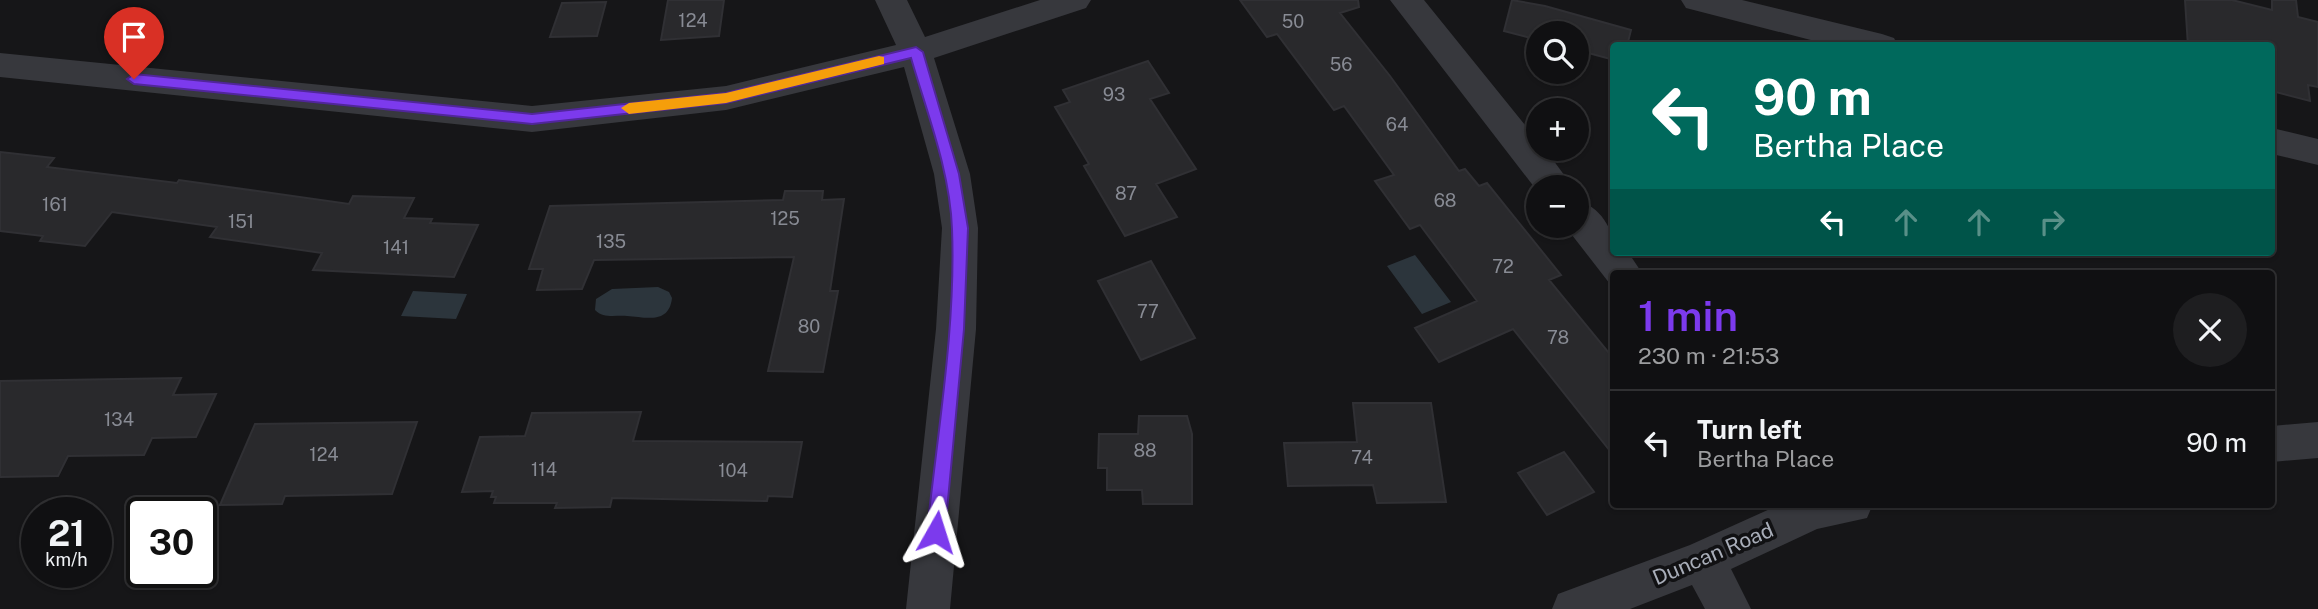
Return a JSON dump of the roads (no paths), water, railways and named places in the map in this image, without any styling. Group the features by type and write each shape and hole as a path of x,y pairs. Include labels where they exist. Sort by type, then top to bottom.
{"street":[{"path":"891,0 916,52 952,174 960,228 956,329 928,609"},
{"path":"0,65 532,119 726,98 916,52 1075,0"},
{"path":"1406,0 1545,175"},
{"path":"1697,0 1866,42"},
{"path":"2275,142 2318,152"},
{"path":"1589,229 1621,270"},
{"path":"2275,444 2318,440"},
{"name":"Duncan Road","path":"1574,609 1702,561 1820,508"},
{"path":"1702,561 1729,609"}]}
